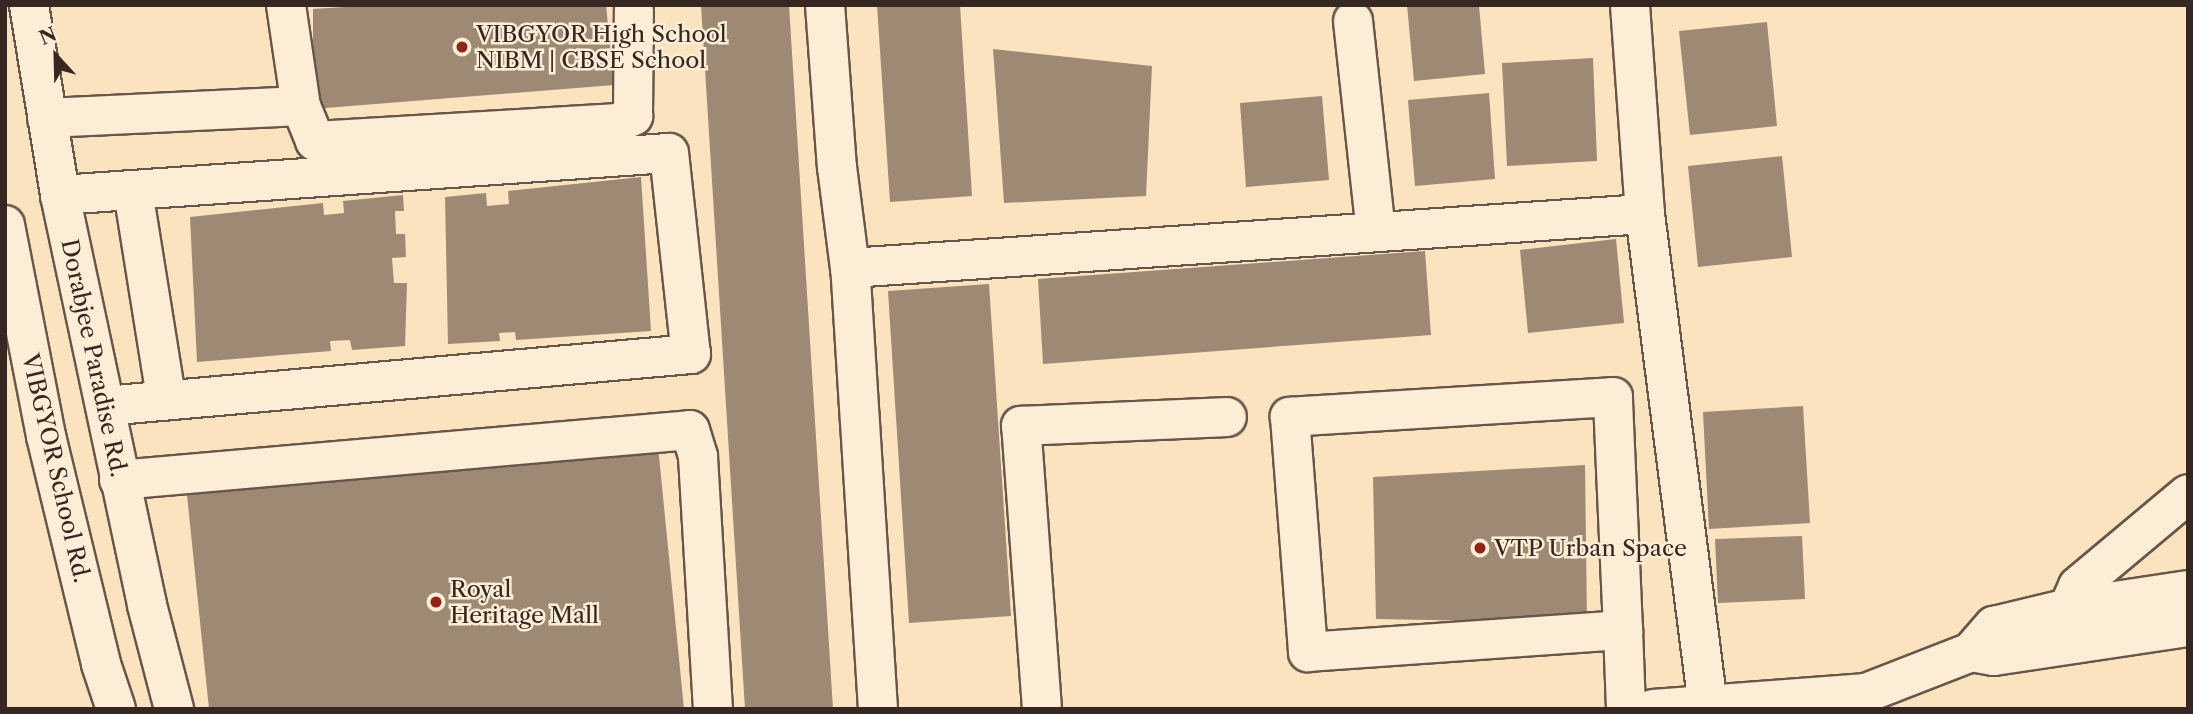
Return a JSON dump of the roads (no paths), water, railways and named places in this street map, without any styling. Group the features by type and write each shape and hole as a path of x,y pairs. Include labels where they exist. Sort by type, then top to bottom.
{"street":[{"name":"Dorabjee Paradise Rd.","path":"29,5 60,195 119,480 174,709"},
{"path":"286,5 301,106 315,141 618,123 633,117 634,10"},
{"path":"825,5 837,167 850,268 878,709"},
{"path":"1630,5 1645,214 1708,707"},
{"path":"1353,21 1376,232"},
{"path":"47,118 301,106"},
{"path":"60,195 669,153 691,355 166,397 105,406"},
{"path":"133,191 166,397"},
{"path":"850,268 1645,214"},
{"name":"VIBGYOR School Rd.","path":"5,225 50,449 100,664 116,709"},
{"path":"1623,630 1308,652 1290,417 1613,397 1623,630 1626,709"},
{"path":"1042,709 1021,426 1227,417"},
{"path":"119,480 690,430 698,457 713,709"},
{"path":"2052,645 2078,586 2188,494"},
{"path":"1653,709 1708,707 1866,693 1971,652 1994,626 2069,608 2188,590"},
{"path":"1971,652 1994,656 2052,645 2188,627"}],"place":[{"name":"VIBGYOR High School NIBM | CBSE School","path":"462,47"},
{"name":"VTP Urban Space","path":"1480,548"},
{"name":"Royal Heritage Mall","path":"436,602"}]}
